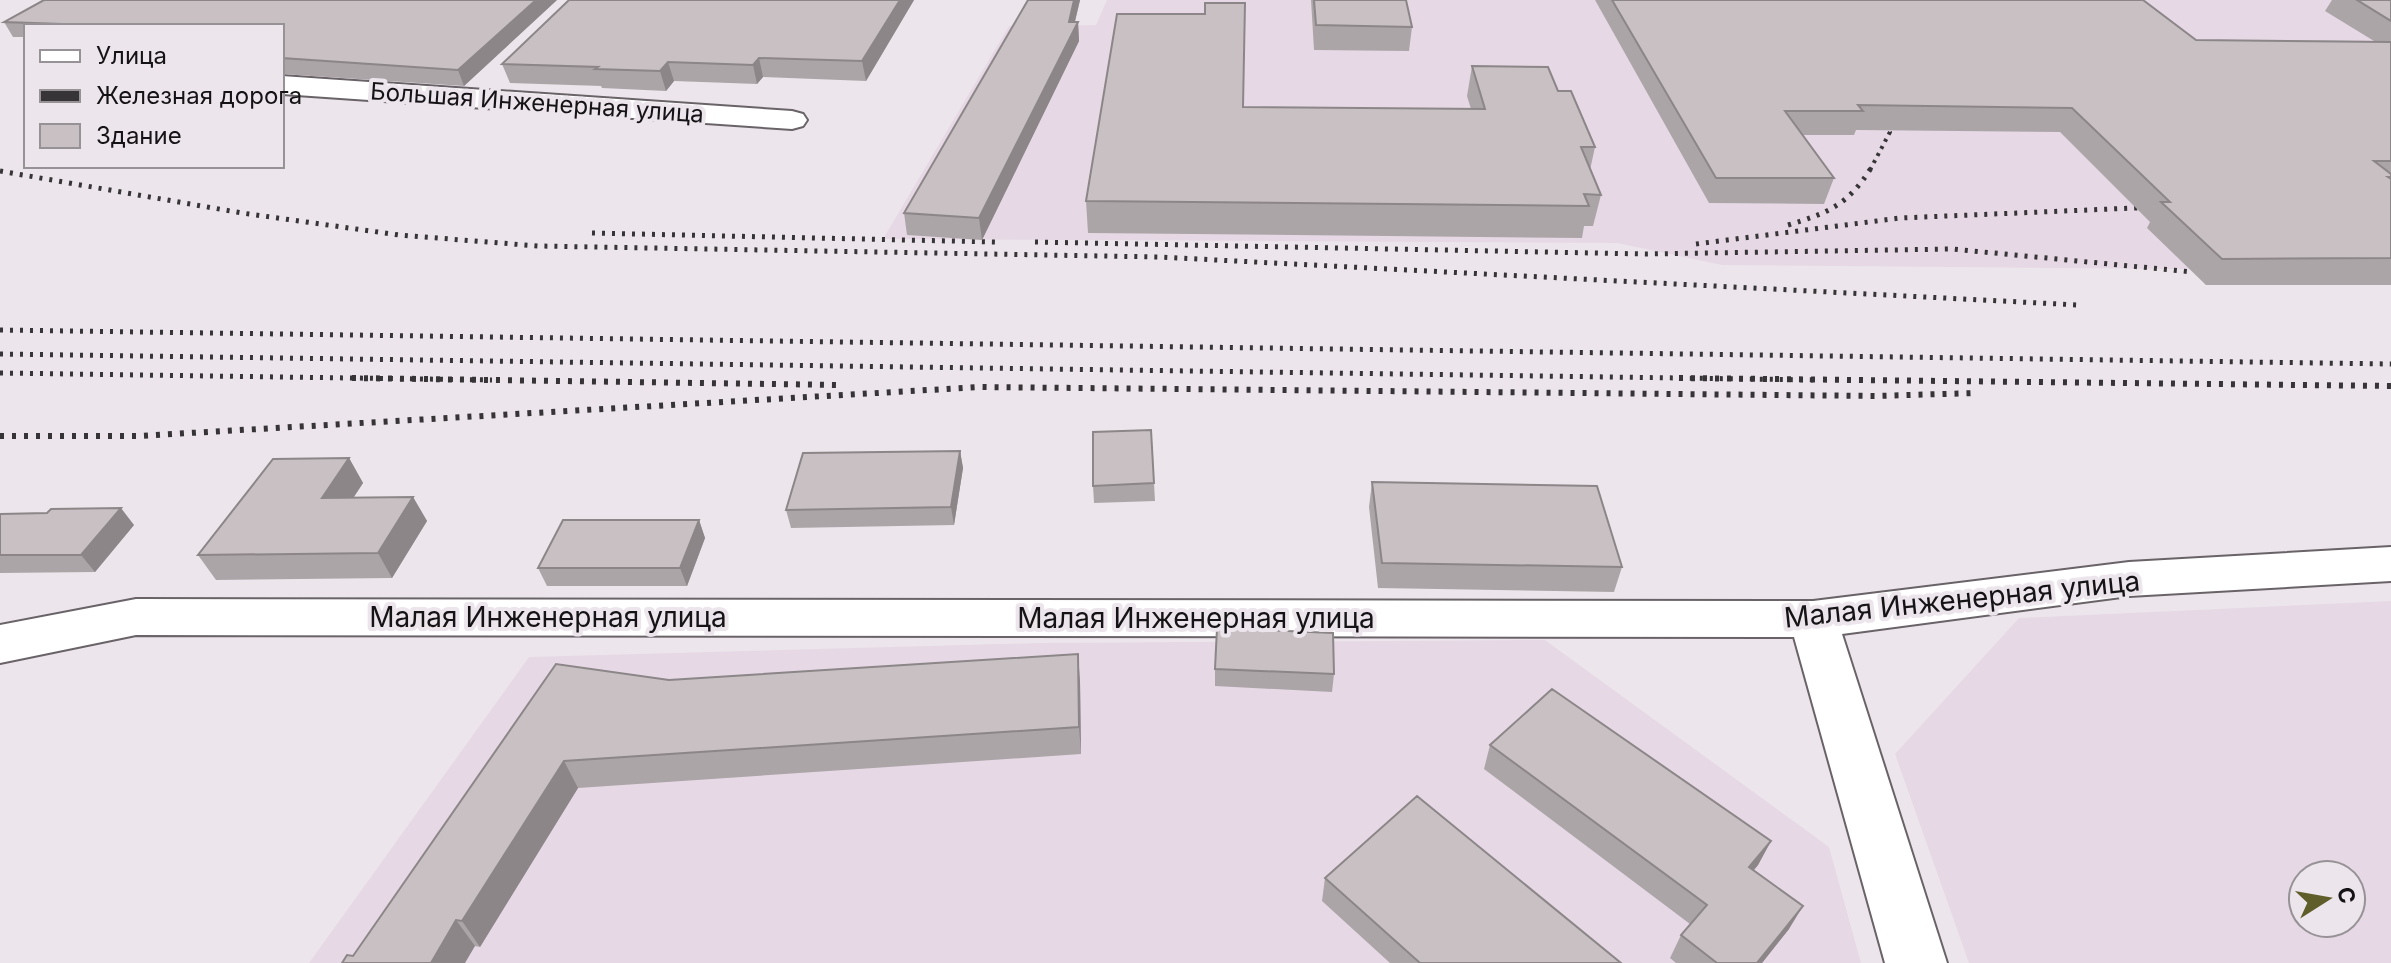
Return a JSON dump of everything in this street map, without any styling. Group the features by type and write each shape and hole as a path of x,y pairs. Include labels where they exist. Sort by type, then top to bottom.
{"street":[{"path":"472,98 495,76"},
{"name":"Большая Инженерная улица","path":"284,85 792,120"},
{"name":"Малая Инженерная улица","path":"0,644 136,617 1813,619 2129,579 2391,564"},
{"path":"1813,619 1916,963"}],"shaded area":[{"path":"1107,0 2391,0 2391,271 1722,265 1617,243 883,239 1009,26 1096,25"},
{"path":"2391,601 2391,963 1969,963 1895,754 2019,618"},
{"path":"1545,640 1829,847 1861,963 309,963 529,657 1039,643"}],"building":[{"path":"44,0 536,0 458,70 284,58 284,24 4,22"},
{"path":"569,0 900,0 862,61 759,58 753,65 668,62 660,71 502,64"},
{"path":"1028,0 1074,0 1069,22 1078,22 979,218 904,213"},
{"path":"1314,0 1406,0 1412,27 1316,25"},
{"path":"1612,0 2143,0 2196,40 2391,42 2391,161 2374,161 2391,174 2388,177 2391,179 2391,258 2222,259 2161,202 2170,202 2072,108 1858,105 1863,111 1785,111 1834,178 1716,178"},
{"path":"2357,0 2391,0 2391,21"},
{"path":"1205,3 1245,3 1243,107 1485,109 1472,66 1548,67 1558,91 1571,91 1595,147 1581,147 1601,195 1584,194 1589,206 1086,201 1117,14 1205,14"},
{"path":"1151,430 1154,483 1093,486 1093,432"},
{"path":"960,451 951,507 786,510 803,453"},
{"path":"349,458 322,498 413,497 378,553 198,555 273,459"},
{"path":"1372,482 1597,486 1622,567 1382,563"},
{"path":"121,508 81,555 0,555 0,514 47,513 51,509"},
{"path":"563,520 699,520 680,568 538,568"},
{"path":"1217,628 1333,633 1334,674 1215,669"},
{"path":"1078,654 1079,727 564,761 462,921 456,920 431,963 342,963 347,955 353,956 556,664 669,680"},
{"path":"1552,689 1771,841 1749,867 1803,906 1757,963 1717,963 1681,935 1707,905 1490,745"},
{"path":"1417,796 1621,963 1420,963 1325,878"}],"railway":[{"path":"1870,170 1890,132 1878,112"},
{"path":"1788,225 1836,206 1854,191 1871,168"},
{"path":"0,171 242,213 399,235 538,246 1159,257 2078,305"},
{"path":"1696,244 1900,218 2158,207"},
{"path":"592,233 995,242"},
{"path":"1035,242 1645,254 1952,249 2193,272"},
{"path":"0,330 2391,364"},
{"path":"0,354 1679,378"},
{"path":"0,373 422,379"},
{"path":"352,378 422,379"},
{"path":"1679,378 2391,386"},
{"path":"1679,378 1819,380"},
{"path":"422,379 492,380"},
{"path":"422,379 840,385"},
{"path":"0,436 138,436 980,387 1876,396 1976,393"}]}
